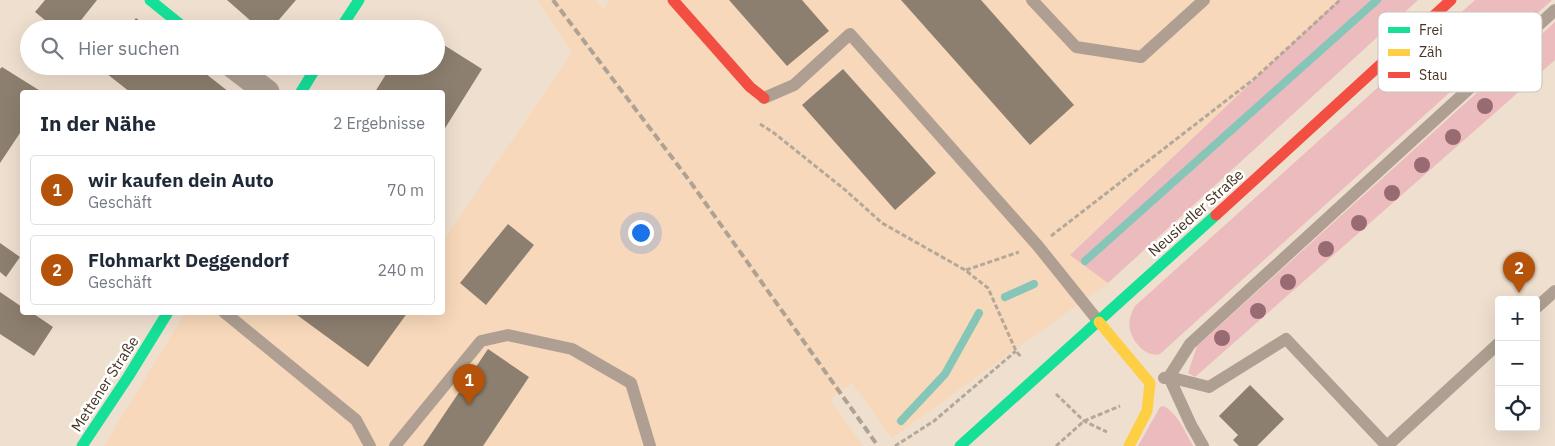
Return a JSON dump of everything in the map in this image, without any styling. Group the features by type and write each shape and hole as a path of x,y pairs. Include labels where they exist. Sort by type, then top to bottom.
{"main road":[{"path":"150,0 175,20"},
{"path":"346,20 359,0"},
{"path":"674,0 750,87 764,98"},
{"name":"Neusiedler Straße","path":"1438,12 1451,0"},
{"name":"Neusiedler Straße","path":"960,446 1378,67"},
{"path":"302,90 311,75"},
{"name":"Mettener Straße","path":"82,446 166,315"},
{"path":"1098,322 1149,388 1147,411 1129,445"}],"street":[{"path":"245,75 264,90"}],"lane":[{"path":"1032,0 1076,47 1142,57 1204,0"},
{"path":"1542,22 1555,10"},
{"path":"764,98 794,85 850,34 1038,246 1098,322"},
{"path":"1149,388 1168,377 1190,344 1465,92"},
{"path":"1540,304 1555,291"},
{"path":"228,315 356,420 370,446"},
{"path":"395,446 481,341 508,334 572,350 631,383 650,446"},
{"path":"1168,377 1209,387 1286,339 1387,446 1495,346"},
{"path":"1168,377 1203,446"}],"path":[{"path":"965,270 1038,246 1254,79 1340,0"},
{"path":"774,133 844,189 882,223 965,270 988,288 1016,351 1038,376 1084,421 1129,445"},
{"path":"895,446 934,421 1016,351"},
{"path":"1056,446 1084,421 1149,388"}],"shaded area":[{"path":"538,0 596,0 603,9 610,0 1338,0 1070,254 1108,283 892,438 852,383 830,399 863,446 104,446 184,315 445,315 445,238 572,53"},
{"path":"1338,0 1418,0 1405,12 1378,12 1378,37 1108,283 1070,255"},
{"path":"1475,0 1552,0 1539,12 1462,12"},
{"path":"1555,22 1555,60 1542,71 1542,34"},
{"path":"1378,87 1378,92 1450,92 1160,354 1150,354 1141,348 1134,339 1129,327 1130,318 1135,306"},
{"path":"1478,92 1519,92 1195,377 1188,373 1197,346"},
{"path":"1164,406 1177,418 1193,446 1138,446 1160,407"}],"building":[{"path":"45,0 97,0 81,20 45,20 35,12"},
{"path":"227,0 296,0 279,20 250,20"},
{"path":"729,0 802,0 829,31 787,66"},
{"path":"901,0 981,0 1074,105 1030,145"},
{"path":"445,46 482,69 445,128 445,90 376,90 385,75 445,75"},
{"path":"2,67 39,90 20,90 20,133 0,163 0,69"},
{"path":"843,69 936,173 895,210 802,105"},
{"path":"108,75 207,75 226,90 127,90"},
{"path":"508,224 534,245 486,305 460,283"},
{"path":"0,243 20,257 6,277 0,272"},
{"path":"0,292 20,306 20,315 35,315 53,327 34,356 0,334"},
{"path":"297,315 406,315 368,367"},
{"path":"488,349 529,377 483,446 423,446"},
{"path":"1250,385 1284,419 1257,446 1239,446 1233,440 1238,435 1219,416"}],"waterway":[{"path":"1085,261 1377,0"},
{"path":"1005,297 1034,284"},
{"path":"901,421 945,374 979,313"}],"railway":[{"path":"553,0 689,180 878,446"}],"traffic: fast":[{"path":"150,0 175,20"},
{"path":"346,20 359,0"},
{"path":"302,90 311,75"},
{"path":"960,446 1216,215"},
{"path":"82,446 166,315"}],"traffic: slow":[{"path":"1099,322 1150,383 1147,411 1129,446"}],"traffic: jam":[{"path":"673,0 750,87 764,98"},
{"path":"1438,12 1451,0"},
{"path":"1216,215 1378,67"}],"place":[{"name":"Flohmarkt Deggendorf","path":"1519,293"},
{"name":"wir kaufen dein Auto","path":"469,405"}]}
